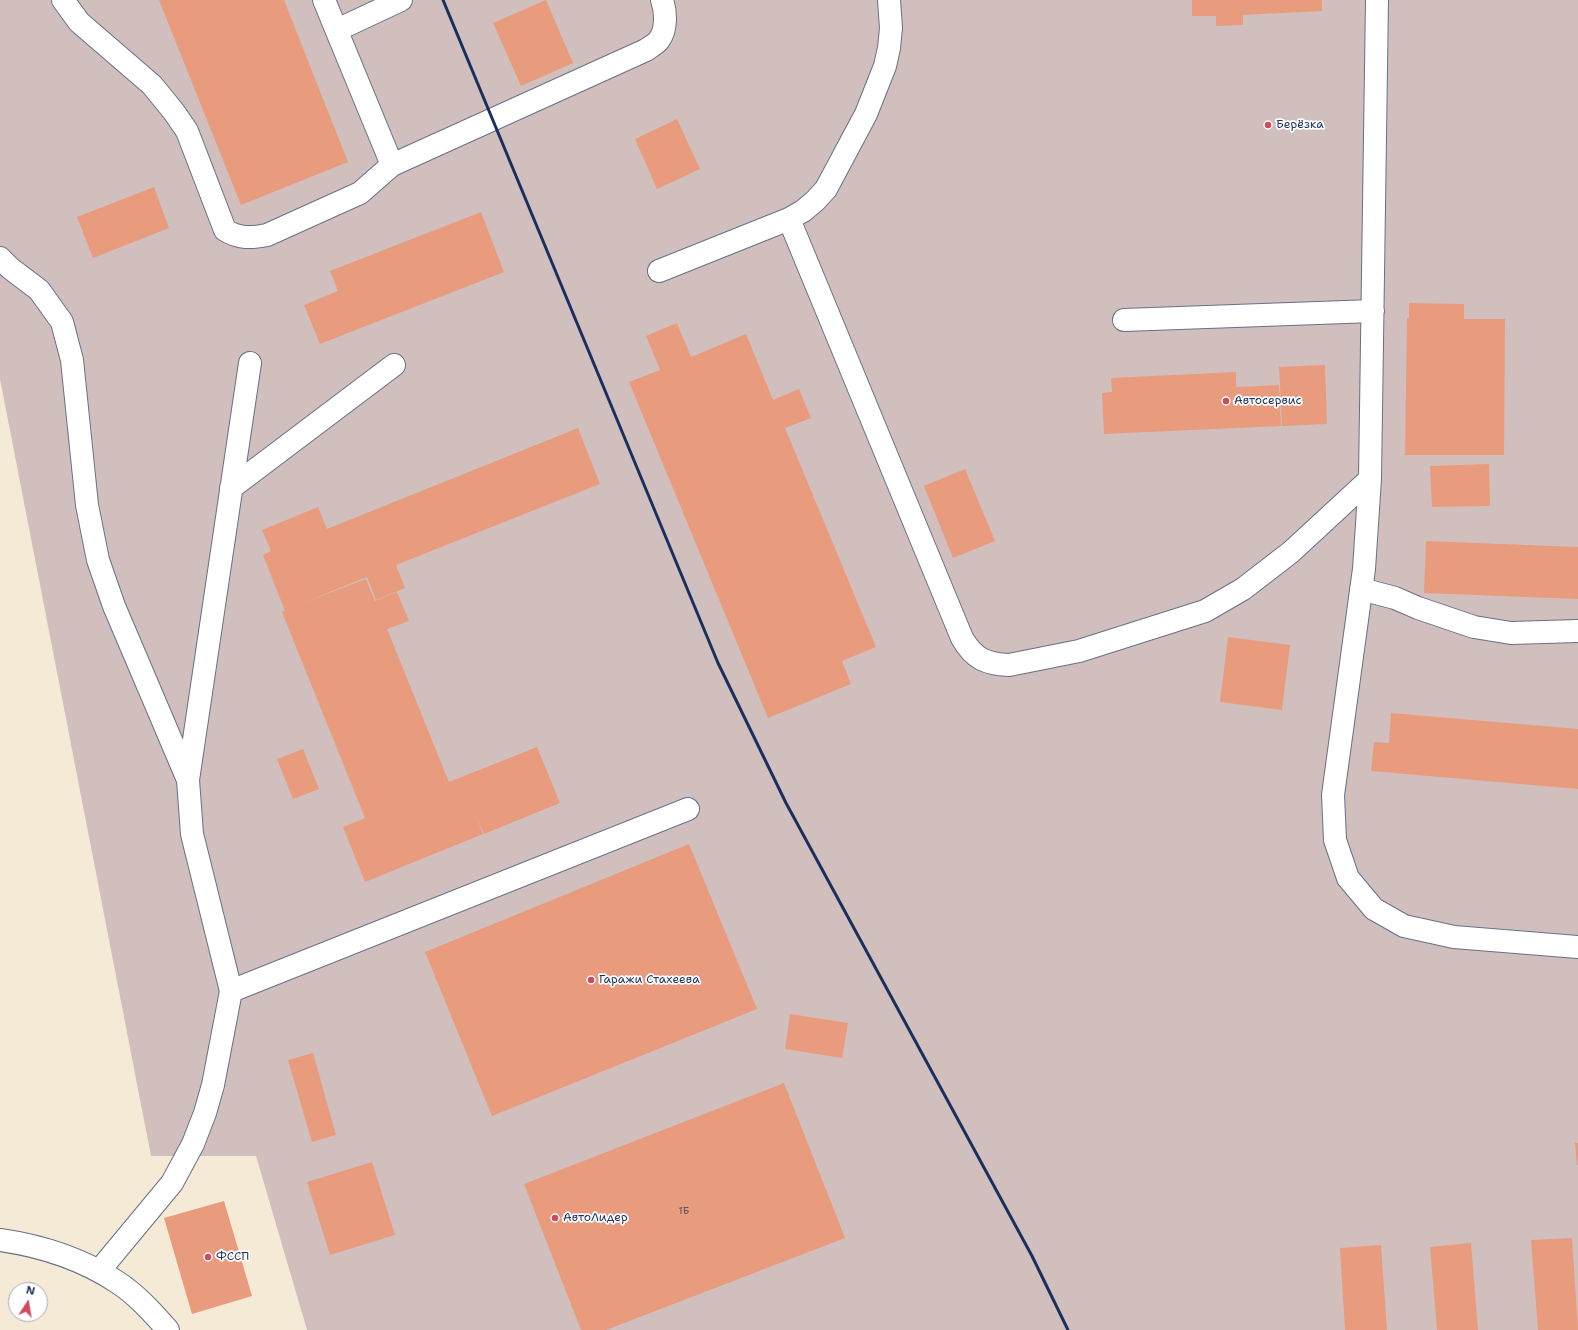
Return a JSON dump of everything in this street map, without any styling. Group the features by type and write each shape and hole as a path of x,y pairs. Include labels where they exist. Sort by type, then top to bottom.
{"street":[{"path":"63,0 79,22 152,86 174,112 187,131 225,230 235,236 253,238 268,235 360,193 392,164 646,50 659,40 665,23 665,9 662,0"},
{"path":"324,0 392,164"},
{"path":"336,30 401,0"},
{"path":"659,271 789,219 803,211 826,189 866,114 885,66 891,28 889,0"},
{"path":"1377,0 1370,479 1361,589 1332,796 1335,840 1348,878 1374,909 1404,926 1454,938 1578,947"},
{"path":"789,219 962,638 969,650 976,657 998,664 1009,665 1079,651 1205,611 1243,589 1291,552 1370,479"},
{"path":"0,258 10,268 39,290 62,322 72,360 87,506 98,560 114,606 188,780"},
{"path":"1124,320 1373,311"},
{"path":"99,1271 172,1183 193,1144 205,1113 213,1085 231,991 192,834 188,780 250,363"},
{"path":"231,488 394,365"},
{"path":"1361,589 1395,598 1418,608 1474,627 1511,633 1578,631"},
{"path":"231,991 688,809"},
{"path":"0,1240 44,1249 83,1262 118,1282 151,1310 168,1330"}],"shaded area":[{"path":"0,0 1578,0 1578,1330 307,1330 256,1156 151,1156 0,379"}],"building":[{"path":"159,0 284,0 348,162 241,205"},
{"path":"546,0 573,63 521,86 493,23"},
{"path":"1192,0 1322,0 1322,11 1243,15 1243,25 1216,26 1216,16 1192,16"},
{"path":"677,119 700,169 657,189 635,139"},
{"path":"154,187 169,228 93,258 77,217"},
{"path":"481,212 504,272 320,344 304,305 338,291 330,271"},
{"path":"1409,303 1464,304 1464,319 1505,319 1504,455 1405,455 1407,318 1409,318"},
{"path":"677,323 691,357 746,334 773,400 799,389 811,418 785,428 876,647 842,661 851,684 768,718 629,382 660,370 646,336"},
{"path":"1325,365 1327,424 1282,426 1279,367"},
{"path":"1236,372 1236,387 1279,385 1281,426 1104,434 1102,393 1112,392 1111,378"},
{"path":"578,428 600,484 396,565 405,588 376,600 367,577 300,604 366,579 375,601 397,592 409,621 387,629 459,807 449,782 537,747 560,803 484,834 476,815 483,834 365,882 343,827 365,818 282,612 285,611 263,555 271,551 262,530 318,507 327,529"},
{"path":"1489,464 1490,506 1432,507 1430,466"},
{"path":"965,469 995,541 953,558 924,486"},
{"path":"1426,541 1578,547 1578,599 1424,593"},
{"path":"1228,637 1290,645 1282,710 1220,702"},
{"path":"1391,713 1578,729 1578,789 1371,771 1374,742 1389,743"},
{"path":"303,749 319,789 293,799 277,759"},
{"name":"Гаражи Стахеева","path":"689,844 757,1009 492,1116 425,952"},
{"path":"790,1014 848,1023 842,1058 785,1049"},
{"path":"313,1053 336,1135 312,1142 288,1060"},
{"path":"784,1083 845,1238 606,1330 581,1330 524,1184"},
{"path":"1575,1143 1578,1143 1578,1165 1577,1165"},
{"path":"372,1162 395,1235 330,1255 307,1182"},
{"name":"ФССП","path":"224,1201 252,1296 192,1314 164,1218"},
{"path":"1572,1238 1578,1330 1538,1330 1531,1240"},
{"path":"1471,1243 1478,1330 1437,1330 1430,1247"},
{"path":"1381,1245 1387,1330 1345,1330 1340,1248"}],"railway":[{"path":"443,0 718,663 786,803 1032,1256 1068,1330"}],"place":[{"name":"Берёзка","path":"1268,125"},
{"name":"Автосервис","path":"1226,401"},
{"name":"Гаражи Стахеева","path":"591,980"},
{"name":"АвтоЛидер","path":"555,1218"},
{"name":"ФССП","path":"208,1257"}]}
